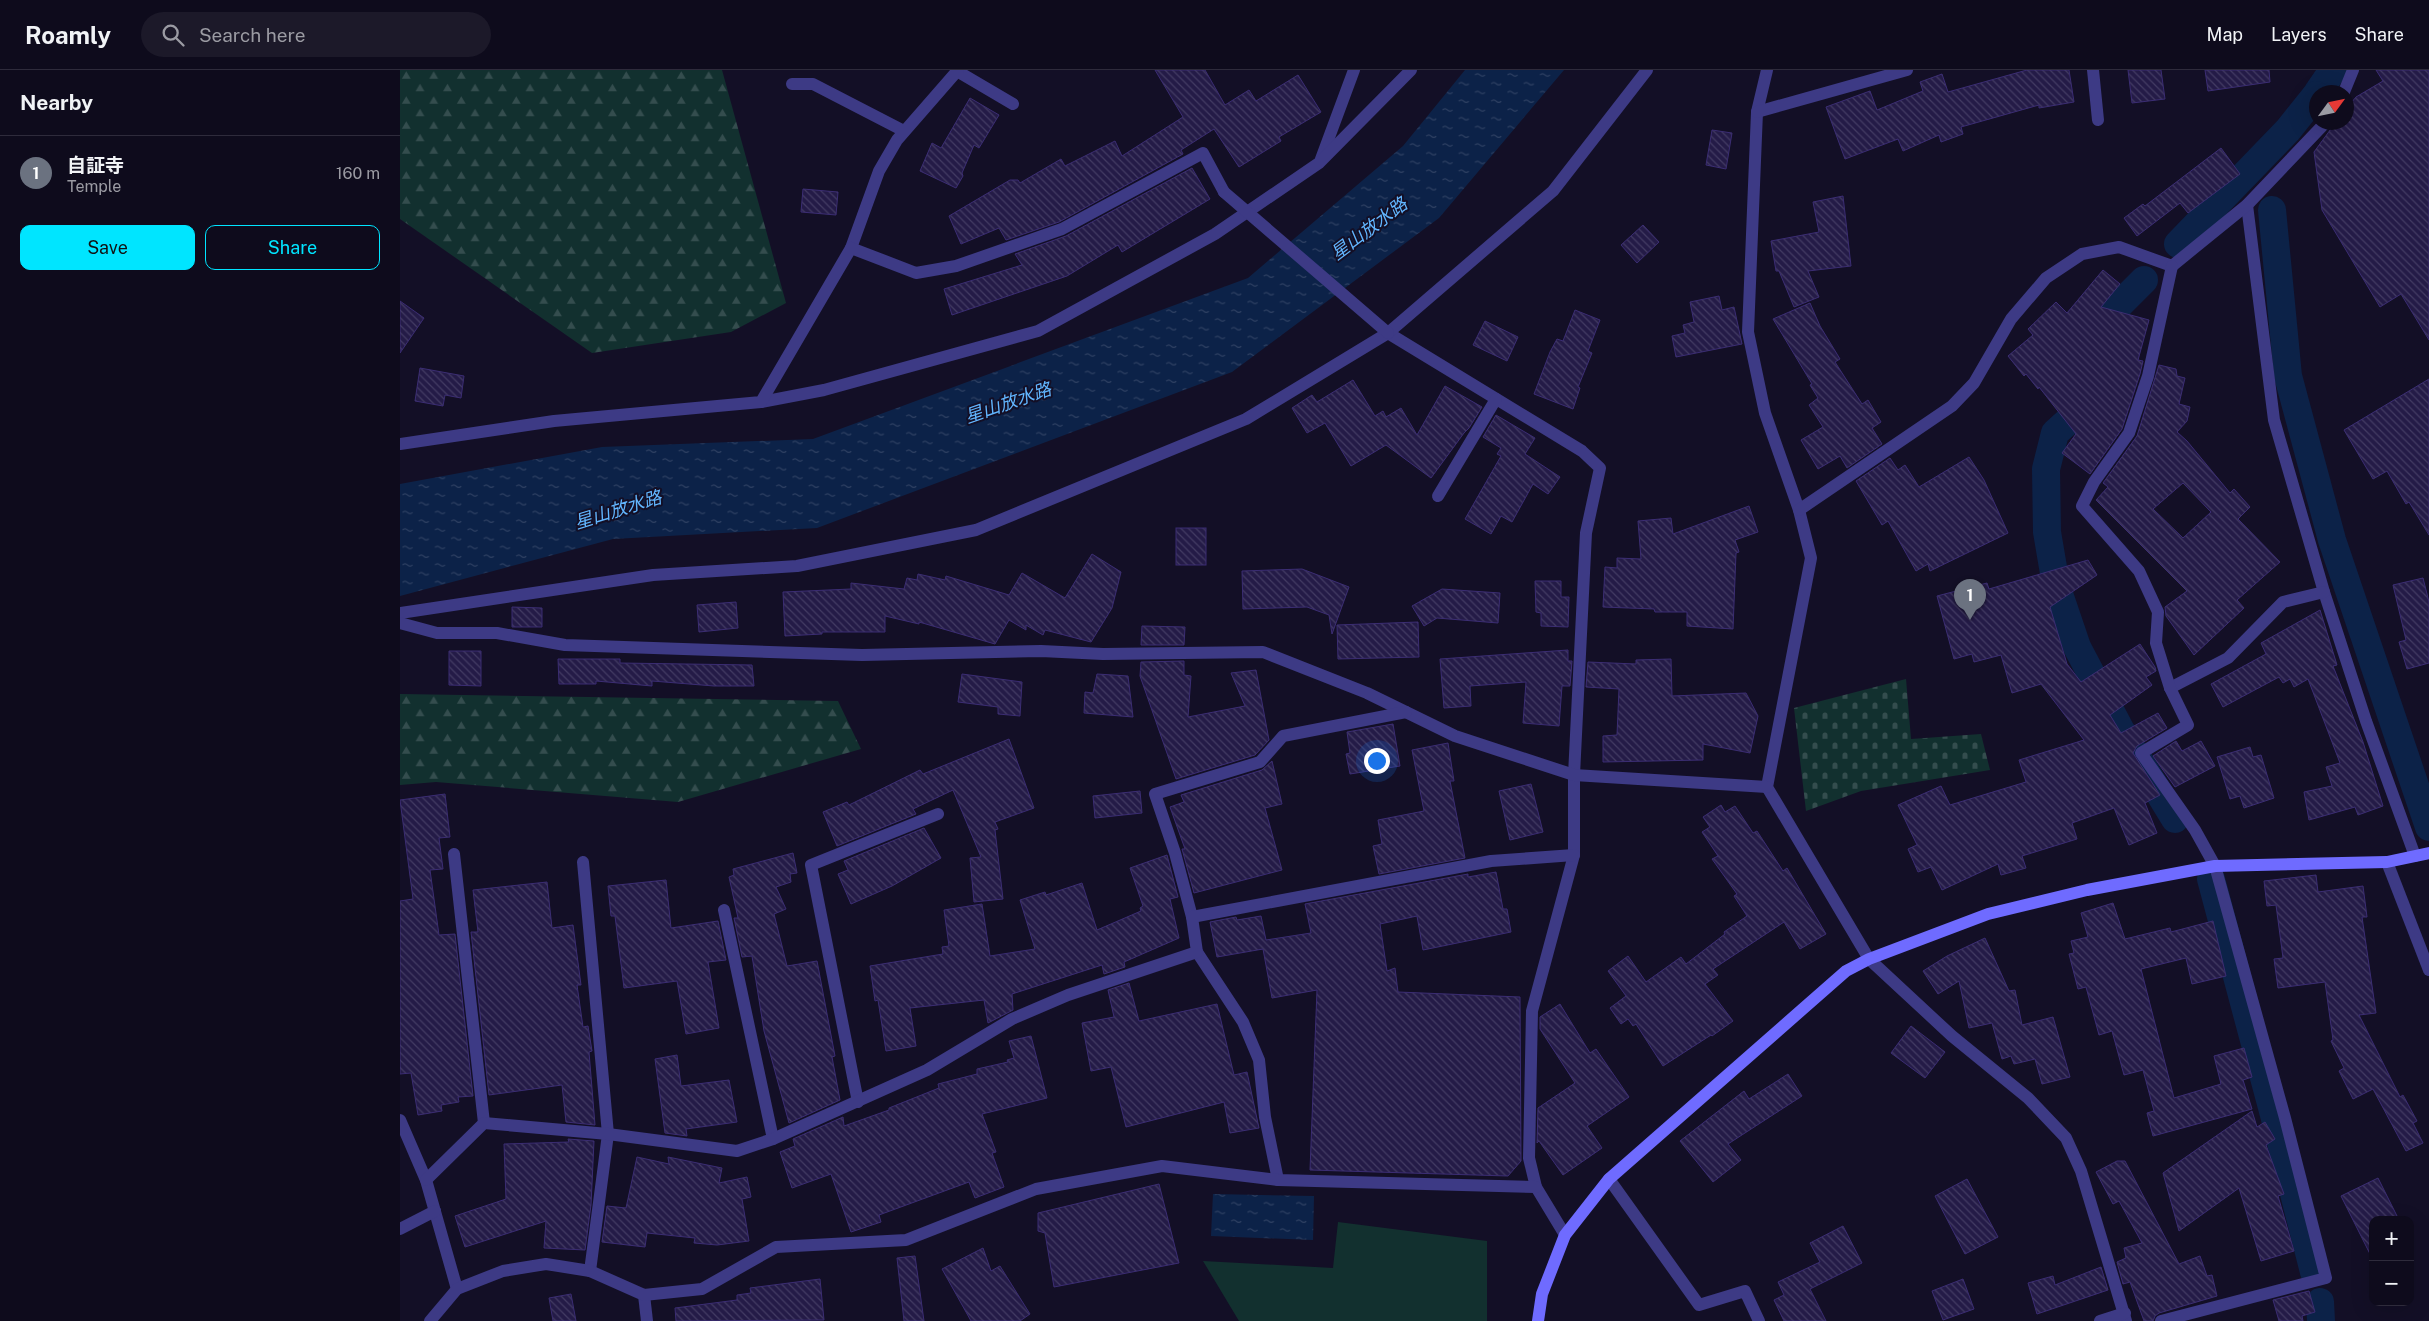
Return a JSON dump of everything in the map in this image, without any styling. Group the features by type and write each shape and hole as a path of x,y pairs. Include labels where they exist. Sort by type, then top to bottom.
{"street":[{"path":"761,402 851,248 879,171 904,131 957,70 1013,104"},
{"path":"1319,163 1354,70"},
{"path":"400,444 554,421 761,402 824,390 1038,331 1215,234 1319,163 1412,70"},
{"path":"400,613 653,575 797,566 976,530 1246,418 1388,333 1553,191 1647,70"},
{"path":"1767,70 1757,112 1748,332 1764,412 1799,510 1811,558 1767,787 1868,959 1952,1036 2028,1098 2066,1138 2081,1171 2126,1317 2100,1321"},
{"path":"1757,112 1907,70"},
{"path":"2093,70 2098,120"},
{"path":"2347,85 2353,70"},
{"path":"792,84 813,84 904,131"},
{"path":"2162,1321 2326,1278 2285,1118 2215,866 2194,830 2141,753 2188,725 2170,688 2156,643 2158,612 2139,571 2082,506 2094,482 2128,432 2148,376 2172,266 2247,205 2318,130"},
{"path":"851,248 916,273 956,266 1062,229 1203,153 1224,192 1388,333 1582,451 1600,468 1586,533 1574,775 1574,855 1532,1011 1529,1158 1536,1187 1565,1235"},
{"path":"2247,205 2274,420 2324,592 2366,721 2415,856"},
{"path":"1799,510 1952,406 1974,383 2011,318 2046,278 2082,254 2119,247 2172,266"},
{"path":"1438,496 1496,399"},
{"path":"2170,688 2228,658 2283,602 2324,592"},
{"path":"400,623 437,633 497,633 565,645 862,655 1041,651 1102,654 1263,652 1367,693 1455,736 1574,775 1767,787"},
{"path":"1278,1180 1265,1117 1259,1060 1243,1022 1197,952 1192,917 1175,853 1155,794 1260,762 1283,736 1406,712"},
{"path":"858,1102 811,865 938,814"},
{"path":"1538,1321 1542,1294 1565,1235 1587,1204 1609,1179 1846,972 1868,959 1988,914 2086,890 2215,866 2387,862 2429,853"},
{"path":"454,854 484,1123"},
{"path":"1192,917 1491,861 1574,855"},
{"path":"583,862 608,1134 590,1270"},
{"path":"2387,862 2429,970"},
{"path":"724,910 773,1138"},
{"path":"426,1180 484,1123 608,1134 737,1151 858,1102 927,1070 1012,1020 1068,995 1197,952"},
{"path":"400,1120 426,1180 457,1289"},
{"path":"430,1321 457,1289 503,1271 546,1264 590,1270 644,1295 702,1289 776,1247 906,1240 1036,1189 1162,1166 1278,1180 1536,1187"},
{"path":"1609,1179 1699,1305 1745,1291 1760,1321"},
{"path":"400,1229 435,1211"},
{"path":"644,1295 647,1321"}],"green space":[{"path":"400,70 722,70 786,303 731,332 592,353 400,219"},
{"path":"1906,679 1911,739 1981,734 1990,770 1861,791 1806,811 1794,708"},
{"path":"400,694 838,701 861,749 678,802 436,782 400,785"},
{"path":"1338,1222 1487,1241 1487,1321 1239,1321 1203,1261 1333,1268"}],"water":[{"name":"星山放水路","path":"1465,70 1564,70 1439,218 1232,372 817,528 613,539 400,596 400,484 602,447 813,439 1248,278 1403,146"},
{"path":"1213,1194 1314,1196 1313,1240 1211,1236"}],"building":[{"path":"1155,70 1205,70 1225,105 1249,90 1256,101 1298,75 1321,112 1279,137 1281,141 1239,167 1214,129 1181,150 1183,154 1059,222 1006,240 999,228 961,244 949,216 1010,180 1018,180 1020,183 1061,159 1065,166 1115,141 1122,156 1183,117"},
{"path":"2027,70 2069,70 2074,102 2039,108 2039,105 1961,127 1963,134 1941,142 1939,135 1903,151 1898,139 1845,159 1826,107 1870,91 1877,110 1923,91 1920,82 1942,74 1948,92"},
{"path":"2128,70 2161,70 2165,99 2132,103"},
{"path":"2205,70 2269,70 2270,82 2208,91"},
{"path":"2376,70 2429,70 2429,340 2401,294 2380,307 2322,210 2314,152 2330,130 2354,130 2354,99 2383,81"},
{"path":"970,98 999,115 979,148 974,145 962,173 963,176 956,188 920,171 932,143 941,148"},
{"path":"1712,130 1732,133 1726,169 1706,165"},
{"path":"2221,148 2240,174 2188,213 2180,203 2137,236 2124,218 2143,204 2145,206"},
{"path":"1192,168 1210,199 1122,252 1118,245 1067,276 952,315 944,289 1022,265 1015,254 1066,236"},
{"path":"803,189 838,192 836,215 801,212"},
{"path":"1843,196 1851,266 1808,271 1819,297 1794,307 1779,271 1776,271 1771,241 1819,232 1813,202"},
{"path":"1643,225 1659,242 1637,263 1621,245"},
{"path":"2103,270 2120,284 2101,307 2149,320 2138,360 2143,361 2140,374 2122,429 2090,474 2062,453 2076,434 2039,387 2038,389 2026,374 2024,376 2008,356 2033,335 2028,329 2056,302 2067,313"},
{"path":"1719,296 1722,310 1734,307 1742,344 1676,357 1672,336 1685,333 1683,325 1694,322 1690,302"},
{"path":"400,301 424,318 400,353"},
{"path":"1810,303 1820,326 1840,359 1835,362 1862,404 1868,400 1881,422 1872,428 1882,444 1847,468 1840,456 1818,469 1801,440 1823,427 1809,405 1818,398 1810,385 1812,384 1773,319"},
{"path":"1575,310 1600,320 1588,351 1592,353 1578,387 1580,388 1573,409 1534,394 1550,352 1557,339 1563,341"},
{"path":"1485,321 1518,337 1507,361 1473,345"},
{"path":"2159,365 2176,369 2177,376 2185,378 2179,404 2190,407 2187,421 2177,432 2187,441 2230,493 2234,489 2250,507 2238,519 2280,562 2237,600 2244,608 2194,655 2166,616 2165,607 2187,591 2096,500 2108,487 2103,483 2137,436","holes":["2183,483 2211,512 2183,538 2153,509"]},
{"path":"420,368 464,376 461,398 445,395 443,406 415,401"},
{"path":"2429,379 2429,535 2409,502 2406,504 2387,471 2373,479 2344,430"},
{"path":"1353,380 1375,416 1383,411 1386,417 1401,408 1417,435 1445,386 1482,407 1469,428 1431,478 1386,445 1351,466 1325,423 1307,433 1292,408 1312,395 1317,402"},
{"path":"1496,415 1535,438 1525,454 1560,477 1548,494 1533,484 1512,522 1501,516 1491,534 1465,519 1501,456 1497,454 1501,448 1483,437"},
{"path":"1969,457 1984,480 2008,533 1930,571 1928,564 1916,571 1888,521 1882,525 1856,481 1890,458 1898,470 1905,465 1919,487"},
{"path":"1749,506 1758,532 1735,540 1739,552 1736,553 1733,629 1687,626 1687,612 1655,612 1654,609 1603,607 1605,567 1617,568 1617,558 1641,559 1638,521 1671,518 1673,534"},
{"path":"1176,528 1206,528 1206,565 1176,565"},
{"path":"1092,554 1121,572 1112,608 1091,642 1045,630 1043,635 1026,625 1026,630 1009,620 995,644 919,622 919,624 885,616 885,632 822,632 822,634 785,636 783,592 851,589 851,583 904,589 907,578 917,580 918,574 945,580 946,576 1009,595 1022,573 1065,598"},
{"path":"2088,560 2097,575 2050,607 2067,664 2081,682 2140,644 2155,667 2156,671 2146,677 2152,685 2110,715 2121,733 2158,713 2167,728 2137,746 2133,753 2160,795 2145,803 2157,833 2129,845 2114,808 2072,823 2077,839 2022,856 2026,868 2001,875 1998,864 1942,890 1931,867 1918,872 1908,849 1917,845 1898,805 1941,786 1950,805 2026,782 2019,760 2084,740 2041,684 2012,693 2001,655 1974,662 1972,654 1954,659 1937,596 1987,583 1989,589"},
{"path":"1302,569 1349,587 1332,634 1329,615 1307,607 1243,609 1242,571"},
{"path":"2423,578 2429,602 2429,663 2407,669 2399,642 2406,640 2393,585"},
{"path":"1535,581 1561,581 1561,597 1569,597 1568,627 1541,626 1541,613 1536,612"},
{"path":"1442,589 1500,593 1498,623 1437,618 1424,626 1412,606"},
{"path":"736,602 738,628 699,632 697,605"},
{"path":"512,607 542,608 542,627 512,627"},
{"path":"2320,610 2337,665 2333,666 2363,742 2383,806 2358,815 2355,807 2309,820 2304,792 2332,786 2326,767 2340,763 2308,679 2294,687 2290,679 2283,683 2279,677 2223,707 2211,684 2266,654 2261,643"},
{"path":"1418,622 1419,657 1338,659 1337,625"},
{"path":"1142,626 1185,627 1184,645 1141,645"},
{"path":"1568,650 1568,661 1572,661 1570,686 1562,686 1559,726 1523,723 1526,682 1470,686 1471,706 1444,708 1440,659"},
{"path":"449,651 481,651 481,686 449,685"},
{"path":"558,659 620,659 620,663 752,665 754,686 714,686 652,681 652,686 596,681 596,684 559,684"},
{"path":"1671,659 1672,696 1746,693 1758,716 1750,753 1703,744 1703,760 1603,762 1603,736 1617,735 1619,689 1586,687 1588,662 1636,664 1636,660"},
{"path":"1184,661 1184,675 1191,676 1188,717 1245,706 1231,673 1256,670 1269,740 1255,755 1176,779 1140,676 1141,662"},
{"path":"962,674 1022,682 1020,716 998,714 998,707 958,702"},
{"path":"1097,674 1128,676 1133,717 1084,713 1085,692 1093,693"},
{"path":"1393,724 1400,766 1350,774 1346,754 1350,753 1347,732"},
{"path":"1009,739 1034,808 995,822 998,829 995,830 1003,899 974,902 970,858 981,857 953,790 913,809 916,814 837,846 823,812 847,802 849,805 920,770 923,774"},
{"path":"2176,741 2182,751 2201,741 2215,766 2175,787 2153,756"},
{"path":"1448,743 1454,781 1450,781 1465,858 1379,874 1373,846 1382,844 1378,820 1424,811 1412,750"},
{"path":"2250,747 2253,757 2261,755 2274,798 2244,808 2240,796 2230,799 2217,757"},
{"path":"1272,761 1282,804 1265,808 1282,870 1194,893 1182,849 1185,849 1170,807 1184,802 1181,795 1262,770"},
{"path":"1531,784 1543,832 1510,840 1499,791"},
{"path":"1140,791 1142,813 1095,818 1093,796"},
{"path":"445,794 450,837 439,838 443,869 430,870 439,935 455,934 473,1096 458,1097 459,1102 441,1105 442,1111 418,1115 411,1073 400,1074 400,901 413,899 400,800"},
{"path":"1721,805 1725,812 1735,806 1753,833 1757,831 1783,871 1787,868 1826,934 1800,949 1784,922 1713,969 1718,975 1705,984 1733,1021 1663,1066 1636,1024 1633,1026 1628,1019 1621,1024 1610,1008 1626,996 1608,971 1628,956 1646,982 1681,957 1686,964 1725,934 1724,932 1747,916 1734,896 1737,894 1712,859 1718,856 1702,832 1710,827 1703,817"},
{"path":"924,828 941,858 892,886 851,904 838,874 848,870 844,861"},
{"path":"793,853 797,873 790,874 791,882 776,887 786,909 774,914 787,966 817,961 835,1056 832,1057 840,1100 789,1123 764,1031 752,956 742,957 734,918 738,918 729,877 734,875 733,869"},
{"path":"1167,855 1178,897 1170,899 1179,938 1124,962 1125,967 1104,974 1102,965 1012,994 1013,1010 988,1023 984,1000 910,1008 916,1046 886,1051 878,1000 875,1001 870,966 943,954 942,947 949,946 944,910 982,904 990,956 1035,949 1020,900 1045,892 1046,895 1082,883 1097,930 1141,911 1140,908 1143,906 1130,868"},
{"path":"1496,872 1503,909 1507,909 1511,932 1423,950 1417,916 1380,924 1387,971 1395,968 1398,992 1520,997 1521,1161 1508,1176 1310,1170 1317,990 1272,998 1263,949 1217,957 1210,922 1236,917 1237,920 1261,916 1266,940 1311,933 1305,904 1468,874 1468,877"},
{"path":"2316,875 2318,892 2363,886 2367,917 2362,917 2376,1013 2359,1015 2400,1097 2403,1095 2417,1121 2413,1123 2423,1143 2406,1151 2373,1089 2353,1099 2339,1071 2344,1068 2331,1041 2333,1040 2325,982 2278,988 2274,959 2283,958 2276,905 2267,906 2264,881"},
{"path":"666,880 671,928 718,921 726,960 708,962 719,1028 686,1034 677,981 624,988 615,916 611,916 608,886"},
{"path":"547,882 552,928 573,925 581,985 577,985 583,1027 588,1026 592,1051 589,1052 595,1125 566,1122 562,1085 489,1095 471,932 478,932 473,890"},
{"path":"2113,903 2125,939 2170,928 2171,932 2213,921 2226,976 2192,984 2186,958 2141,969 2174,1098 2221,1084 2214,1056 2244,1048 2252,1077 2243,1080 2252,1109 2153,1136 2147,1113 2154,1111 2143,1070 2124,1075 2112,1031 2099,1035 2086,987 2078,989 2069,954 2074,953 2071,941 2088,937 2081,913"},
{"path":"1985,938 2009,991 2015,990 2022,1025 2053,1017 2070,1077 2042,1084 2035,1059 2014,1064 2011,1056 2002,1059 1992,1023 1969,1028 1959,981 1938,994 1923,971 1947,956"},
{"path":"1129,983 1139,1021 1217,1004 1234,1075 1247,1072 1259,1128 1230,1133 1224,1102 1126,1127 1111,1067 1091,1071 1082,1023 1114,1017 1108,990"},
{"path":"1560,1004 1590,1053 1596,1049 1629,1097 1587,1126 1602,1148 1563,1175 1539,1141 1537,1143 1538,1108 1575,1083 1540,1029 1540,1017"},
{"path":"1911,1026 1945,1052 1925,1078 1891,1053"},
{"path":"1031,1036 1047,1098 982,1114 996,1152 992,1153 1004,1187 975,1198 969,1182 879,1215 881,1222 851,1232 831,1174 792,1188 780,1152 795,1146 793,1139 843,1117 844,1126 889,1110 889,1108 939,1088 938,1084 977,1074 977,1069 1008,1062 1007,1060 1014,1058 1009,1041"},
{"path":"677,1055 681,1086 729,1080 737,1122 686,1129 687,1136 665,1133 655,1059"},
{"path":"1788,1074 1802,1096 1728,1144 1741,1160 1713,1182 1680,1141 1744,1091 1749,1099"},
{"path":"2252,1111 2257,1127 2265,1122 2275,1139 2266,1145 2284,1194 2278,1196 2294,1251 2261,1261 2239,1188 2179,1231 2163,1173"},
{"path":"568,1139 594,1141 591,1205 585,1250 544,1248 546,1221 465,1247 455,1216 506,1199 504,1144 569,1142"},
{"path":"637,1157 669,1164 668,1157 722,1168 719,1183 747,1177 751,1197 742,1199 749,1241 717,1245 694,1243 695,1238 647,1233 645,1247 602,1242 607,1206 626,1208"},
{"path":"2117,1161 2125,1161 2179,1264 2200,1256 2207,1276 2212,1275 2217,1296 2159,1313 2153,1321 2144,1321 2130,1282 2123,1284 2117,1262 2126,1258 2124,1248 2142,1243 2119,1201 2113,1204 2096,1172"},
{"path":"2378,1178 2397,1216 2369,1216 2369,1252 2341,1196"},
{"path":"1967,1179 1998,1237 1965,1254 1935,1196"},
{"path":"1159,1184 1179,1263 1054,1287 1045,1233 1038,1231 1038,1213"},
{"path":"1843,1226 1862,1263 1810,1289 1826,1321 1784,1321 1774,1300 1784,1295 1778,1282 1820,1262 1810,1243"},
{"path":"983,1248 991,1271 1000,1266 1030,1314 1020,1321 971,1321 942,1269"},
{"path":"915,1256 924,1321 904,1321 897,1258"},
{"path":"2101,1267 2108,1290 2037,1314 2028,1283 2053,1276 2055,1285"},
{"path":"820,1279 824,1320 676,1321 675,1308 737,1300 737,1295 751,1293 750,1288"},
{"path":"1963,1279 1974,1309 1943,1320 1932,1291"},
{"path":"2309,1291 2315,1312 2302,1316 2303,1321 2279,1321 2273,1300"},
{"path":"571,1294 576,1321 553,1321 549,1298"}],"waterway":[{"path":"2323,85 2333,70"},
{"path":"2178,244 2288,130 2309,104"},
{"path":"2272,210 2288,376 2332,540 2429,827"},
{"path":"2100,342 2099,325 2144,280"},
{"path":"2087,393 2076,414 2055,433 2046,469 2047,532 2056,585 2077,647 2120,729 2175,819"},
{"path":"2211,879 2314,1272"},
{"path":"2320,1302 2321,1321"}],"place":[{"name":"自証寺","path":"1970,620"}]}
